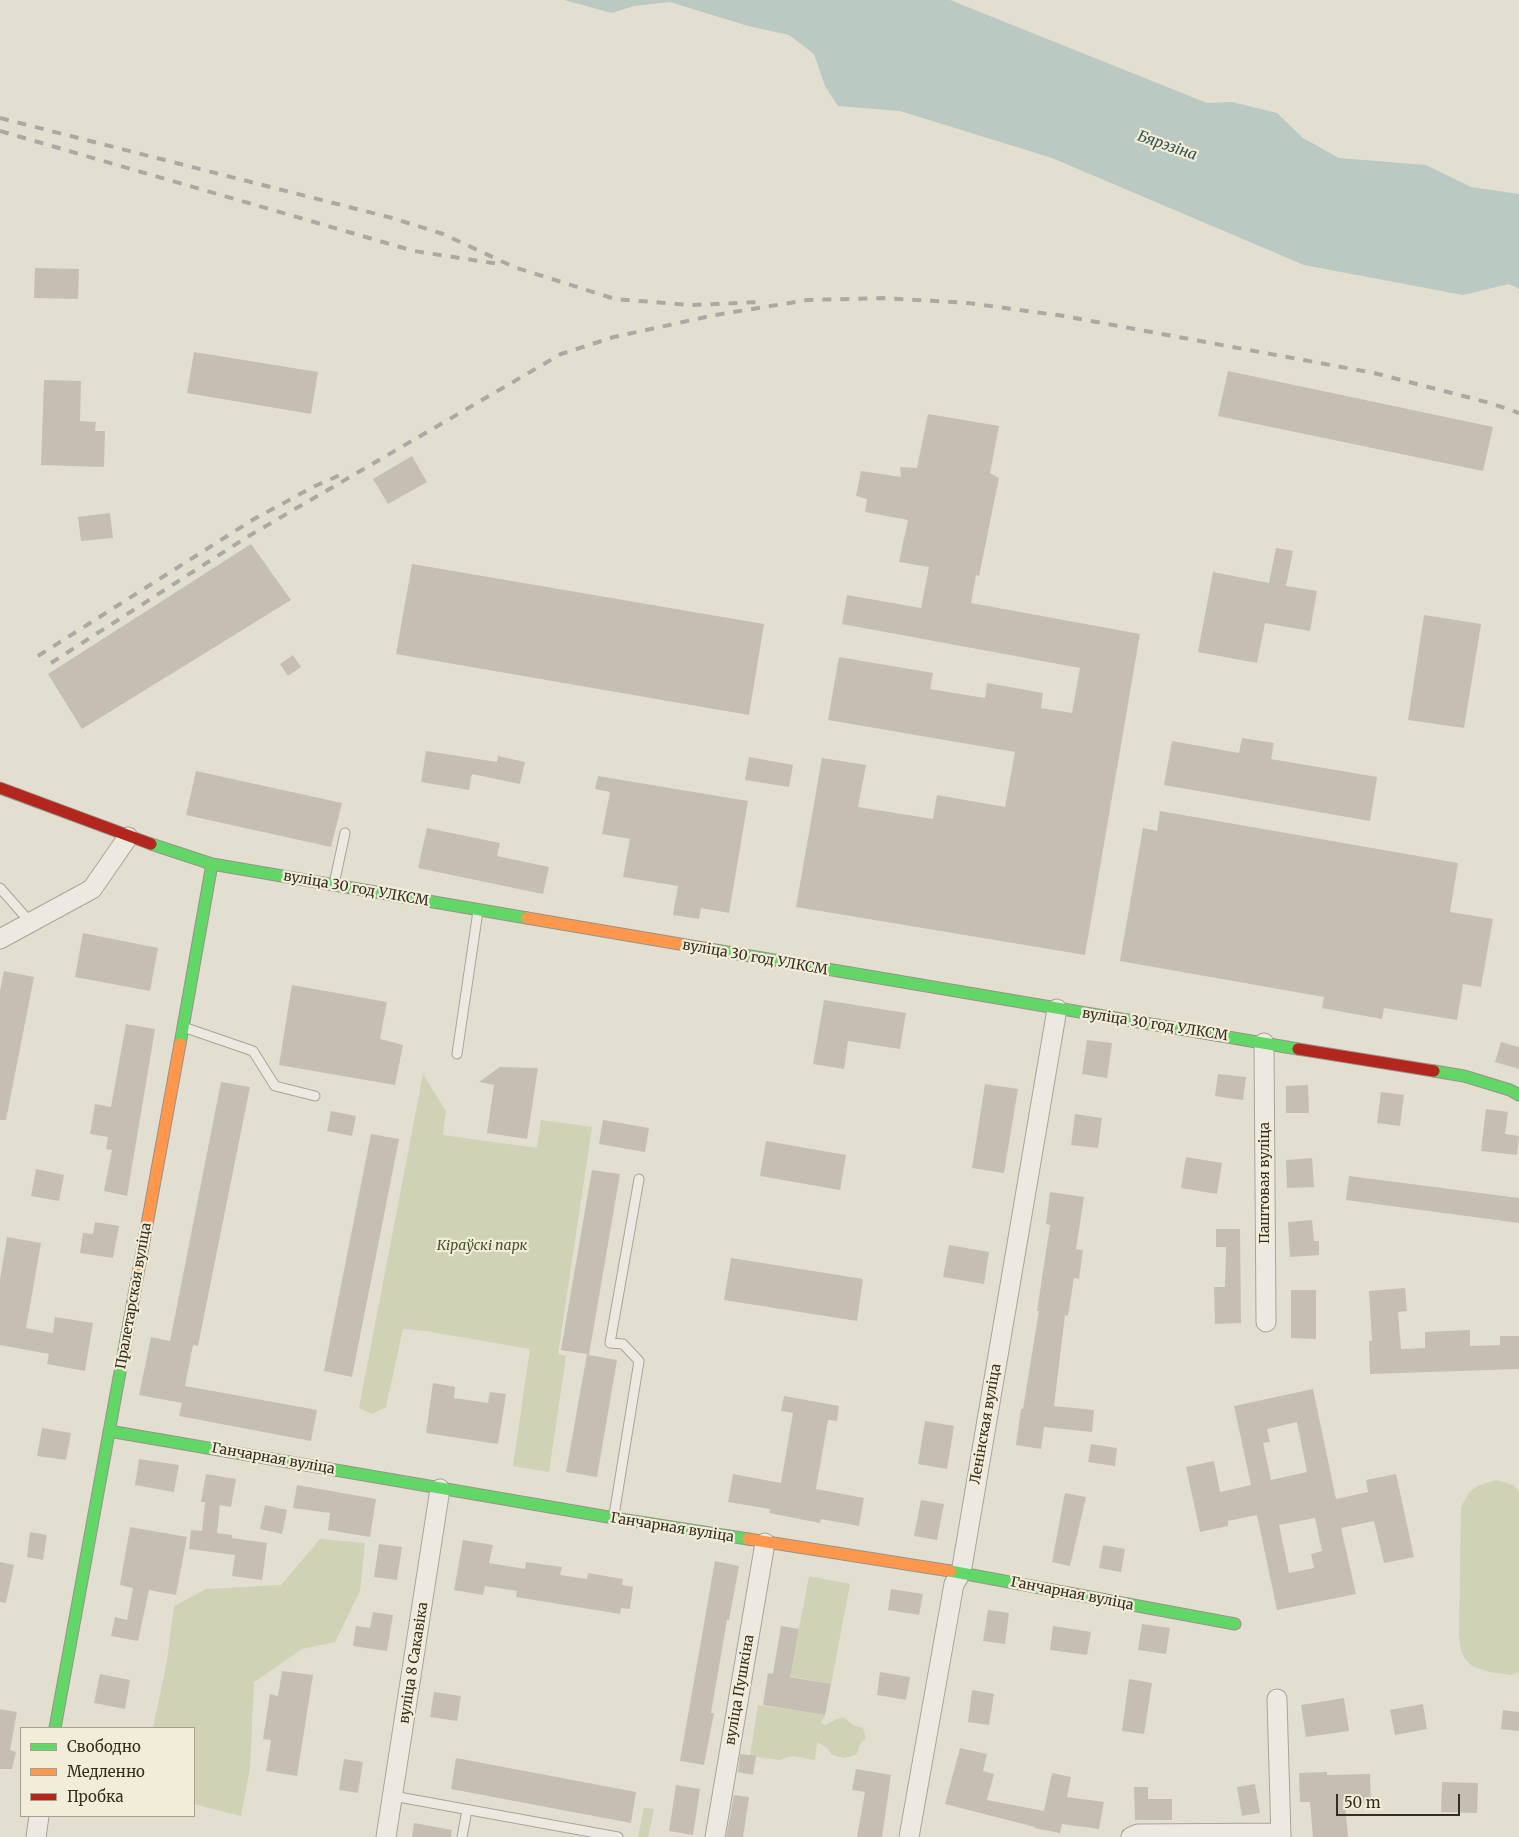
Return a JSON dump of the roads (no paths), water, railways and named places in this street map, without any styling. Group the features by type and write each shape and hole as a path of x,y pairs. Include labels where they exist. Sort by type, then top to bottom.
{"street":[{"name":"вуліца 30 год УЛКСМ","path":"0,788 128,837 212,864 1057,1009 1464,1076 1510,1090 1519,1095"},
{"path":"0,939 92,889 128,837"},
{"name":"Пралетарская вуліца","path":"55,1727 212,864"},
{"name":"Ленінская вуліца","path":"909,1837 954,1584 961,1573 1057,1009"},
{"name":"Паштовая вуліца","path":"1264,1043 1266,1322"},
{"name":"Ганчарная вуліца","path":"109,1431 614,1518 961,1573 1235,1624"},
{"name":"вуліца 8 Сакавіка","path":"386,1837 440,1489"},
{"name":"вуліца Пушкіна","path":"715,1837 765,1543"},
{"path":"1131,1837 1138,1834 1281,1835 1277,1699"},
{"path":"36,1837 39,1817"}],"lane":[{"path":"334,885 345,833"},
{"path":"0,888 30,922"},
{"path":"457,1054 478,910"},
{"path":"183,1027 253,1051 275,1086 315,1096"},
{"path":"614,1518 639,1362 623,1344 610,1343 639,1180"},
{"path":"393,1796 618,1837"},
{"path":"462,1837 467,1810"}],"water":[{"name":"Бярэзіна","path":"564,0 950,0 1207,103 1232,102 1277,113 1303,138 1339,158 1426,165 1471,187 1519,194 1519,289 1509,284 1463,295 1304,265 1052,158 900,111 838,106 825,86 814,54 789,35 748,26 670,2 634,6 612,13"}],"railway":[{"path":"0,118 392,218 443,234 514,267 615,299 690,305 761,302"},
{"path":"0,131 414,251 499,264"},
{"path":"51,663 247,537 561,354 614,337 715,315 808,300 883,298 968,303 1064,316 1374,373 1490,403 1519,413"},
{"path":"38,656 254,519 315,486 347,472"}],"park label":[{"name":"Кіраўскі парк","path":"482,1246"}]}
